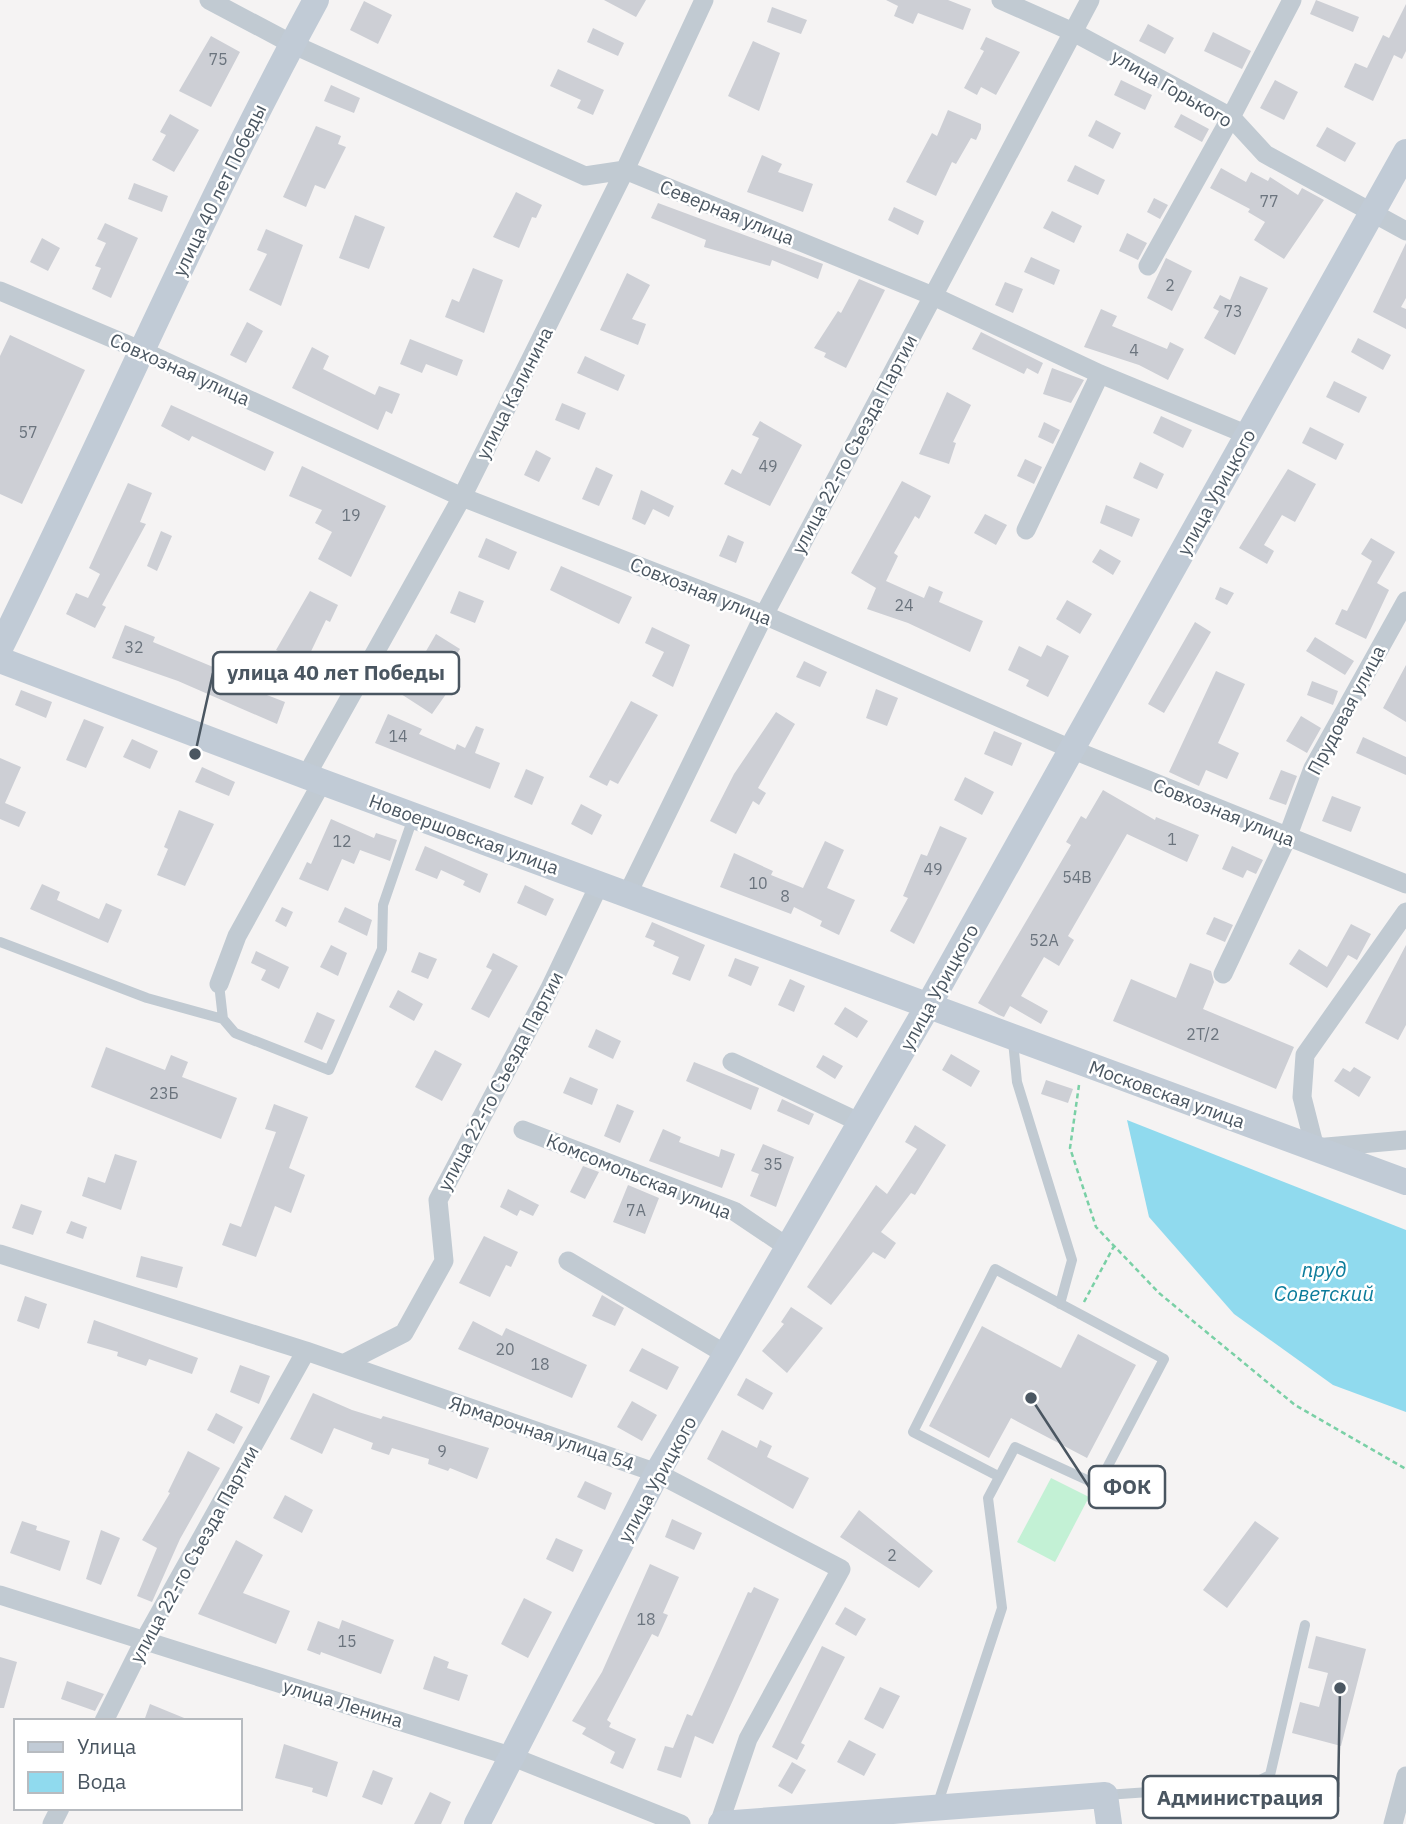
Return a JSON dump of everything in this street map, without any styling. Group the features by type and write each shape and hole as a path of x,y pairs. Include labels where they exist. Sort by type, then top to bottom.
{"street":[{"path":"209,0 292,44 585,176 625,170"},
{"name":"улица 40 лет Победы","path":"0,648 65,518 139,350 316,0"},
{"name":"улица Калинина","path":"219,984 237,936 314,779 462,497 625,170 704,0"},
{"name":"улица Горького","path":"1001,0 1073,32 1231,117 1265,155 1406,231"},
{"name":"улица 22-го Съезда Партии","path":"628,893 764,615 1090,0"},
{"path":"1148,266 1292,0"},
{"name":"улица Урицкого","path":"477,1824 657,1473 928,1006 1374,214 1406,152"},
{"name":"Северная улица","path":"625,170 933,296 1100,374 1248,435"},
{"name":"Совхозная улица","path":"0,291 139,350 462,497 764,615 1071,749 1406,884"},
{"path":"1026,530 1100,374"},
{"name":"Прудовая улица","path":"1223,974 1287,838 1313,768 1406,601"},
{"name":"Новоершовская улица","path":"0,660 928,1006"},
{"name":"улица 22-го Съезда Партии","path":"343,1364 404,1333 444,1261 438,1200 549,990 600,883"},
{"path":"1406,912 1305,1055 1302,1097 1315,1148 1406,1140"},
{"name":"Московская улица","path":"928,1006 1406,1182"},
{"path":"732,1062 861,1123"},
{"name":"Комсомольская улица","path":"523,1130 734,1211 789,1248"},
{"name":"Ярмарочная улица 54","path":"0,1254 306,1351 657,1473 841,1569 748,1740 720,1824"},
{"path":"568,1261 727,1356"},
{"name":"улица 22-го Съезда Партии","path":"105,1719 144,1641 306,1351"},
{"name":"улица Ленина","path":"0,1595 513,1757 681,1824"},
{"path":"1393,1824 1406,1776"},
{"path":"720,1824 1105,1796 1109,1824"}],"lane":[{"path":"219,984 223,1018 235,1033 329,1070 382,949 383,905 414,816"},
{"path":"0,942 146,998 223,1018"},
{"path":"1013,1037 1017,1082 1072,1260 1060,1304"},
{"path":"936,1807 1002,1608 988,1498 998,1476 1016,1447 1098,1485 1164,1359 995,1269 913,1432 998,1476"},
{"path":"1105,1796 1250,1786 1270,1775 1305,1625"}],"path":[{"path":"1084,1063 1070,1148 1096,1227 1159,1293 1296,1405 1406,1469"},
{"path":"1078,1313 1114,1246"}],"green space":[{"path":"1051,1478 1089,1497 1055,1562 1017,1542"}],"water":[{"name":"пруд Советский","path":"1127,1120 1406,1230 1406,1412 1333,1385 1234,1314 1149,1217"}],"building":[{"path":"604,0 646,0 636,17"},
{"path":"886,0 948,0 971,9 963,30 918,13 913,24 894,16 898,6"},
{"path":"1316,0 1359,17 1353,32 1310,14"},
{"path":"364,1 392,15 378,44 350,30"},
{"path":"1406,4 1406,51 1402,59 1394,55 1373,101 1344,87 1355,63 1367,68 1383,35 1389,38"},
{"path":"772,7 807,20 801,34 767,22"},
{"path":"1148,24 1174,38 1165,54 1139,41"},
{"path":"593,28 624,43 618,56 587,42"},
{"path":"1213,32 1251,51 1242,69 1204,51"},
{"path":"211,36 240,52 211,107 179,91"},
{"path":"986,37 1020,52 996,95 981,87 977,95 964,88 984,51 980,49"},
{"path":"753,41 780,53 759,111 728,96"},
{"path":"558,69 604,90 593,115 577,108 581,100 550,86"},
{"path":"1121,80 1152,95 1145,110 1114,95"},
{"path":"1275,80 1298,92 1284,120 1260,108"},
{"path":"331,85 360,98 354,113 324,101"},
{"path":"948,110 981,124 981,129 976,140 971,138 956,164 952,162 936,196 906,182 932,133 937,136"},
{"path":"170,114 199,130 174,172 152,160 166,135 160,132"},
{"path":"1181,114 1209,129 1202,142 1174,127"},
{"path":"1096,120 1121,133 1113,149 1088,136"},
{"path":"316,126 341,136 338,144 346,147 325,189 315,185 306,207 283,197"},
{"path":"1327,127 1356,143 1345,162 1316,146"},
{"path":"762,155 782,164 778,172 813,184 803,212 747,192"},
{"path":"1075,165 1105,180 1098,195 1067,181"},
{"path":"1221,168 1246,182 1251,172 1268,181 1270,177 1298,195 1302,188 1324,200 1284,259 1254,240 1265,222 1248,212 1250,209 1210,188"},
{"path":"134,183 168,196 162,212 128,199"},
{"path":"516,192 542,205 536,218 532,217 519,248 493,237"},
{"path":"1154,198 1168,205 1160,219 1147,212"},
{"path":"658,203 823,264 818,279 772,260 770,266 704,247 706,240 651,218"},
{"path":"894,207 924,221 918,235 888,220"},
{"path":"1052,211 1082,226 1074,243 1043,228"},
{"path":"355,215 385,227 369,269 339,258"},
{"path":"105,223 138,238 111,298 92,289 101,268 95,266 106,243 97,239"},
{"path":"266,229 303,245 281,306 249,290 267,254 257,250"},
{"path":"1127,233 1147,243 1138,260 1119,251"},
{"path":"42,238 60,248 48,271 30,262"},
{"path":"1406,243 1406,298 1401,307 1406,309 1406,329 1373,312"},
{"path":"1031,257 1060,270 1054,285 1024,272"},
{"path":"1166,258 1192,271 1172,311 1147,298"},
{"path":"473,268 503,280 484,333 445,317 452,299 459,302"},
{"path":"627,273 650,285 632,319 646,324 638,345 600,330"},
{"path":"1240,276 1268,288 1235,355 1204,338 1219,311 1213,308 1220,295 1230,300"},
{"path":"859,279 885,290 846,368 824,357 826,353 814,348 838,311 841,313"},
{"path":"1005,282 1023,289 1013,313 995,305"},
{"path":"1101,309 1117,316 1112,326 1167,349 1170,342 1184,349 1168,380 1139,365 1084,347"},
{"path":"247,322 263,331 246,363 230,355"},
{"path":"981,332 1043,363 1038,374 1027,368 1024,374 972,349"},
{"path":"10,335 85,370 22,504 0,494 0,356"},
{"path":"1358,338 1391,355 1383,370 1351,352"},
{"path":"410,339 463,360 457,376 426,364 422,373 400,364"},
{"path":"312,347 329,356 323,369 375,395 379,386 400,394 392,414 386,411 378,430 292,388"},
{"path":"585,356 625,375 618,391 577,373"},
{"path":"1052,368 1084,380 1071,403 1043,394"},
{"path":"1334,381 1367,397 1359,413 1326,397"},
{"path":"947,392 971,405 953,442 956,443 949,464 919,454"},
{"path":"562,403 586,413 579,430 555,420"},
{"path":"171,405 274,452 265,471 192,436 189,441 161,426"},
{"path":"1161,416 1192,430 1183,448 1153,433"},
{"path":"760,421 802,445 770,506 724,484 732,469 741,474 759,438 752,435"},
{"path":"1044,422 1060,430 1053,444 1038,437"},
{"path":"1310,427 1344,444 1336,460 1302,443"},
{"path":"536,450 551,458 539,482 524,475"},
{"path":"1025,459 1042,467 1034,484 1017,476"},
{"path":"1140,462 1164,474 1157,489 1133,478"},
{"path":"302,466 386,506 351,577 318,559 332,532 315,523 322,510 289,496"},
{"path":"596,467 613,475 599,506 582,499"},
{"path":"1288,469 1316,484 1295,522 1282,515 1264,545 1274,551 1267,564 1239,548"},
{"path":"902,481 931,496 919,519 915,516 894,553 898,556 886,581 924,598 929,586 943,592 939,602 983,621 970,652 908,623 867,609 876,588 851,573"},
{"path":"128,483 152,493 140,522 146,524 102,605 106,607 95,628 66,614 76,593 88,598 100,574 89,568"},
{"path":"641,490 674,506 669,517 653,509 645,525 632,519"},
{"path":"1106,505 1140,519 1132,537 1100,523"},
{"path":"985,514 1007,525 996,545 974,533"},
{"path":"161,531 172,536 157,571 147,566"},
{"path":"728,535 744,542 736,563 719,556"},
{"path":"486,538 517,552 509,570 478,557"},
{"path":"1371,538 1395,552 1377,583 1389,590 1366,639 1335,624 1342,609 1347,611 1372,561 1361,554"},
{"path":"1100,549 1121,561 1113,575 1092,562"},
{"path":"561,566 632,597 619,624 550,590"},
{"path":"1220,587 1234,593 1227,605 1215,599"},
{"path":"310,591 338,605 330,622 326,620 305,664 276,650"},
{"path":"459,591 484,601 475,623 450,613"},
{"path":"1067,600 1092,614 1080,634 1056,619"},
{"path":"1195,622 1211,632 1164,713 1148,704"},
{"path":"125,625 155,637 153,642 230,674 228,680 285,702 277,724 178,681 112,658"},
{"path":"652,627 690,645 673,687 652,676 664,652 645,643"},
{"path":"436,634 460,649 445,673 456,680 432,714 401,694"},
{"path":"1315,637 1354,661 1345,675 1306,651"},
{"path":"1047,645 1069,656 1048,697 1026,686 1029,680 1008,670 1019,646 1041,657"},
{"path":"804,661 827,672 820,687 796,677"},
{"path":"1406,665 1406,722 1383,708"},
{"path":"1216,671 1245,684 1218,743 1239,753 1227,779 1206,770 1199,786 1169,772"},
{"path":"1312,681 1338,691 1333,705 1307,695"},
{"path":"876,689 898,698 887,726 866,718"},
{"path":"21,690 52,702 46,718 15,705"},
{"path":"631,701 658,715 618,784 610,780 607,786 589,777"},
{"path":"776,712 795,724 758,788 766,793 759,805 753,801 736,834 710,821 734,774"},
{"path":"388,714 422,729 419,734 455,750 457,744 465,748 476,726 484,729 475,753 500,763 490,789 375,743"},
{"path":"1301,716 1321,728 1307,753 1286,741"},
{"path":"84,719 104,727 86,768 66,760"},
{"path":"994,731 1022,743 1012,766 984,754"},
{"path":"1363,737 1406,757 1406,775 1356,753"},
{"path":"132,739 158,751 150,769 123,757"},
{"path":"0,758 21,767 5,803 26,812 19,827 0,819"},
{"path":"202,767 235,782 229,796 195,782"},
{"path":"526,769 544,777 532,805 514,797"},
{"path":"1281,770 1297,776 1286,805 1269,799"},
{"path":"965,777 994,792 982,815 954,800"},
{"path":"1103,790 1155,820 1156,817 1199,835 1187,862 1127,834 1068,936 1074,940 1059,966 1044,957 1021,996 1048,1011 1041,1024 1010,1006 1004,1017 999,1015 978,1003 1071,845 1066,842 1081,816 1086,819"},
{"path":"1332,796 1361,807 1351,832 1322,821"},
{"path":"581,804 602,815 592,835 571,824"},
{"path":"179,810 214,824 185,886 157,875 168,849 164,847"},
{"path":"331,819 374,838 376,833 397,840 390,861 360,850 354,864 342,859 328,891 299,879 307,862 311,864"},
{"path":"940,826 967,838 914,944 890,931 908,898 903,896 921,854 927,856"},
{"path":"825,841 844,850 827,888 855,900 839,935 820,926 822,921 794,907 791,914 720,887 734,853 773,871 771,875 803,888"},
{"path":"425,846 488,874 480,893 463,885 465,881 441,870 437,879 415,870"},
{"path":"1232,846 1263,860 1256,874 1247,870 1243,878 1222,869"},
{"path":"42,884 60,892 57,900 99,919 106,903 122,910 108,943 30,909"},
{"path":"525,885 554,899 546,916 517,903"},
{"path":"282,907 293,912 286,927 275,921"},
{"path":"345,907 372,920 367,936 338,922"},
{"path":"1214,917 1233,925 1225,942 1206,934"},
{"path":"652,922 705,945 690,981 672,974 679,957 653,946 655,941 645,937"},
{"path":"1351,924 1371,934 1357,960 1348,955 1327,988 1289,964 1299,949 1327,967"},
{"path":"331,945 347,953 338,976 320,967"},
{"path":"1406,945 1406,1025 1398,1040 1365,1023"},
{"path":"256,951 289,967 279,989 261,980 266,970 251,963"},
{"path":"419,952 437,959 428,979 411,972"},
{"path":"493,953 518,966 489,1018 471,1009 492,970 486,967"},
{"path":"735,958 759,967 751,986 728,976"},
{"path":"1190,963 1211,971 1214,982 1203,1009 1294,1047 1276,1089 1113,1021 1131,979 1176,998"},
{"path":"790,979 805,986 794,1012 778,1005"},
{"path":"398,990 423,1004 414,1021 389,1007"},
{"path":"845,1007 868,1021 857,1038 834,1024"},
{"path":"317,1012 335,1020 322,1050 304,1042"},
{"path":"596,1029 621,1041 613,1059 588,1047"},
{"path":"106,1047 165,1070 171,1055 188,1062 182,1077 237,1098 221,1139 91,1087"},
{"path":"435,1050 462,1064 442,1101 415,1087"},
{"path":"951,1054 980,1071 971,1087 942,1070"},
{"path":"823,1055 843,1066 835,1079 816,1067"},
{"path":"694,1062 759,1088 751,1110 686,1081"},
{"path":"1354,1067 1371,1077 1359,1097 1334,1081 1343,1068 1350,1072"},
{"path":"570,1077 598,1089 592,1105 563,1093"},
{"path":"1046,1080 1073,1089 1068,1103 1041,1094"},
{"path":"782,1099 814,1114 809,1125 777,1111"},
{"path":"274,1104 308,1117 289,1168 305,1175 291,1213 275,1206 256,1257 222,1245 230,1223 241,1227 276,1132 265,1129"},
{"path":"617,1104 634,1111 620,1143 604,1136"},
{"path":"915,1125 946,1145 915,1195 911,1193 881,1232 896,1243 885,1259 873,1252 831,1305 807,1287 876,1185 887,1194 917,1149 905,1142"},
{"path":"663,1129 681,1137 679,1142 719,1157 721,1149 735,1154 722,1188 649,1161"},
{"path":"763,1144 794,1157 776,1207 750,1196 759,1174 751,1171"},
{"path":"115,1154 137,1161 121,1210 82,1196 88,1177 105,1183"},
{"path":"583,1166 599,1172 585,1199 570,1192"},
{"path":"628,1185 659,1198 645,1234 613,1222"},
{"path":"508,1189 539,1205 533,1216 520,1210 517,1216 500,1207"},
{"path":"21,1204 42,1211 33,1235 12,1228"},
{"path":"71,1221 87,1227 83,1239 66,1233"},
{"path":"484,1236 518,1252 511,1267 506,1265 490,1297 459,1283"},
{"path":"141,1256 183,1267 177,1288 136,1277"},
{"path":"602,1295 624,1308 615,1326 592,1316"},
{"path":"25,1296 47,1304 39,1329 17,1321"},
{"path":"791,1307 823,1328 787,1373 762,1351 784,1324 781,1322"},
{"path":"94,1320 198,1358 192,1374 149,1359 146,1366 117,1356 118,1352 87,1343"},
{"path":"473,1321 502,1336 506,1328 587,1365 572,1398 458,1349"},
{"path":"982,1326 1061,1368 1078,1334 1136,1365 1087,1458 1011,1418 989,1458 929,1426"},
{"path":"642,1348 679,1367 667,1390 629,1371"},
{"path":"240,1365 270,1376 259,1404 230,1392"},
{"path":"746,1378 773,1393 763,1410 737,1395"},
{"path":"313,1393 352,1410 381,1419 383,1416 489,1448 477,1479 450,1468 448,1471 428,1464 429,1459 392,1448 389,1455 371,1449 373,1443 334,1428 322,1454 290,1439"},
{"path":"632,1401 657,1415 642,1441 617,1427"},
{"path":"216,1413 243,1427 234,1444 207,1430"},
{"path":"722,1430 757,1448 760,1440 772,1446 767,1457 809,1478 793,1509 707,1459"},
{"path":"188,1451 220,1468 180,1539 152,1602 137,1596 157,1548 142,1540 170,1493 168,1492"},
{"path":"585,1481 612,1493 605,1510 577,1497"},
{"path":"285,1495 313,1510 302,1533 273,1518"},
{"path":"859,1510 933,1571 919,1588 840,1537"},
{"path":"672,1519 702,1533 694,1550 665,1537"},
{"path":"22,1521 37,1526 36,1530 70,1541 60,1571 10,1553"},
{"path":"1255,1521 1279,1538 1227,1608 1203,1590"},
{"path":"101,1530 120,1538 101,1585 86,1579"},
{"path":"556,1538 583,1550 573,1572 546,1559"},
{"path":"236,1540 263,1555 243,1593 290,1611 276,1644 198,1614"},
{"path":"650,1564 679,1577 663,1613 668,1615 658,1637 652,1634 607,1720 611,1723 609,1727 636,1739 623,1769 610,1763 615,1752 582,1734 586,1728 572,1721 602,1672"},
{"path":"754,1587 779,1599 713,1744 695,1736 681,1778 657,1770 665,1746 673,1748 687,1714 692,1716 748,1592 751,1593"},
{"path":"524,1598 552,1612 528,1658 501,1644"},
{"path":"845,1607 866,1619 856,1636 835,1624"},
{"path":"342,1620 394,1640 381,1674 321,1652 320,1655 307,1650 318,1621 339,1629"},
{"path":"1316,1636 1366,1649 1341,1746 1292,1733 1300,1702 1319,1707 1328,1673 1308,1668"},
{"path":"822,1646 845,1657 801,1743 805,1745 797,1760 772,1747"},
{"path":"434,1656 449,1662 447,1668 468,1675 459,1701 423,1689"},
{"path":"0,1657 17,1662 4,1708 0,1708"},
{"path":"67,1681 104,1694 95,1711 61,1699"},
{"path":"880,1687 900,1696 883,1729 864,1719"},
{"path":"150,1704 187,1719 145,1719"},
{"path":"849,1740 876,1754 864,1776 837,1762"},
{"path":"284,1744 338,1762 327,1797 312,1792 313,1788 275,1778"},
{"path":"792,1762 806,1770 792,1794 778,1786"},
{"path":"373,1770 393,1778 382,1805 362,1797"},
{"path":"430,1792 451,1802 441,1824 414,1824"}],"place":[{"name":"улица 40 лет Победы","path":"195,754"},
{"name":"ФОК","path":"1031,1398"},
{"name":"Администрация","path":"1340,1688"}]}
